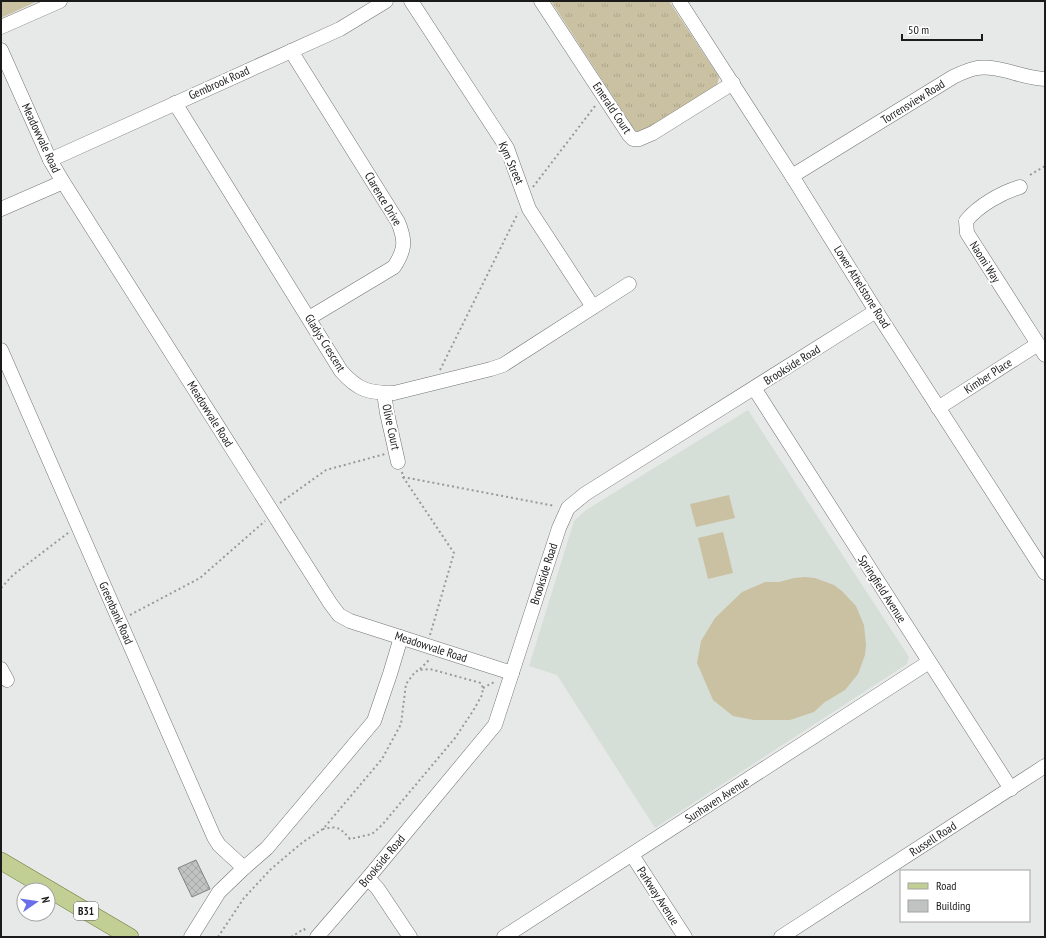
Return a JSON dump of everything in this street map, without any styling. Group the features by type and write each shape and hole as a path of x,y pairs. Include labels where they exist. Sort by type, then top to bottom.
{"main road":[{"name":"B31","path":"1,861 130,937"},
{"path":"1,872 18,882"},
{"name":"B31","path":"56,905 112,937"}],"street":[{"path":"1,27 60,1"},
{"name":"Gembrook Road","path":"50,160 340,29 386,1"},
{"name":"Kym Street","path":"411,1 507,148 530,209 593,307"},
{"name":"Emerald Court","path":"541,1 633,139 639,139 653,133 733,83"},
{"name":"Lower Athelstone Road","path":"679,1 733,83 876,311 1045,573"},
{"name":"Meadowvale Road","path":"1,50 50,160 63,182 330,603 339,614 350,621 512,673"},
{"name":"Clarence Drive","path":"291,51 398,222 403,233 404,244 400,258 394,267 310,318"},
{"name":"Torrensview Road","path":"792,176 953,77 966,71 976,68 987,68 1033,78 1045,78"},
{"name":"Gladys Crescent","path":"175,103 310,318 341,371 351,382 365,390 377,393 394,393 503,365 630,284"},
{"path":"1,209 63,182"},
{"name":"Naomi Way","path":"1020,188 1008,191 973,212 966,220 967,233 1041,350"},
{"name":"Brookside Road","path":"313,935 368,878 495,725 559,528 568,508 585,494 876,311"},
{"name":"Greenbank Road","path":"1,350 214,837 219,845 244,868"},
{"name":"Kimber Place","path":"938,408 1041,350"},
{"name":"Springfield Avenue","path":"754,388 1011,789"},
{"name":"Olive Court","path":"384,393 397,456"},
{"path":"191,937 219,892 267,848 374,720 390,674 400,637"},
{"name":"Sunhaven Avenue","path":"504,937 929,662"},
{"name":"Russell Road","path":"781,937 1045,766"},
{"name":"Parkway Avenue","path":"632,855 685,937"},
{"path":"368,878 378,889 410,937"}],"path":[{"path":"434,383 525,198 603,95"},
{"path":"1030,175 1045,166"},
{"path":"119,620 200,578 272,512 326,470 397,456 403,477 454,554 427,646"},
{"path":"403,477 568,508"},
{"path":"1,588 13,575 70,532"},
{"path":"218,937 244,898 271,870 303,842 324,829 382,759 401,724 406,684 415,672 430,669 481,684 483,688 482,695 455,738 382,825 372,834 350,839 341,829 334,827 324,829"},
{"path":"291,937 304,929 313,935"}],"shaded area":[{"path":"748,410 909,657 907,664 655,828 557,675 529,666 574,521 586,510"}],"green space":[{"path":"1,1 38,1 1,18"},
{"path":"551,1 669,1 719,77 717,86 644,133 635,131"},
{"path":"729,495 735,518 696,527 690,504"},
{"path":"723,532 733,573 708,579 698,538"},
{"path":"805,577 815,578 834,585 856,606 864,625 866,645 865,655 858,674 845,690 825,702 814,712 790,720 754,720 733,716 713,700 697,663 701,641 715,618 742,592 765,582 779,582"}],"building":[{"path":"196,860 210,889 192,897 178,868"}]}
